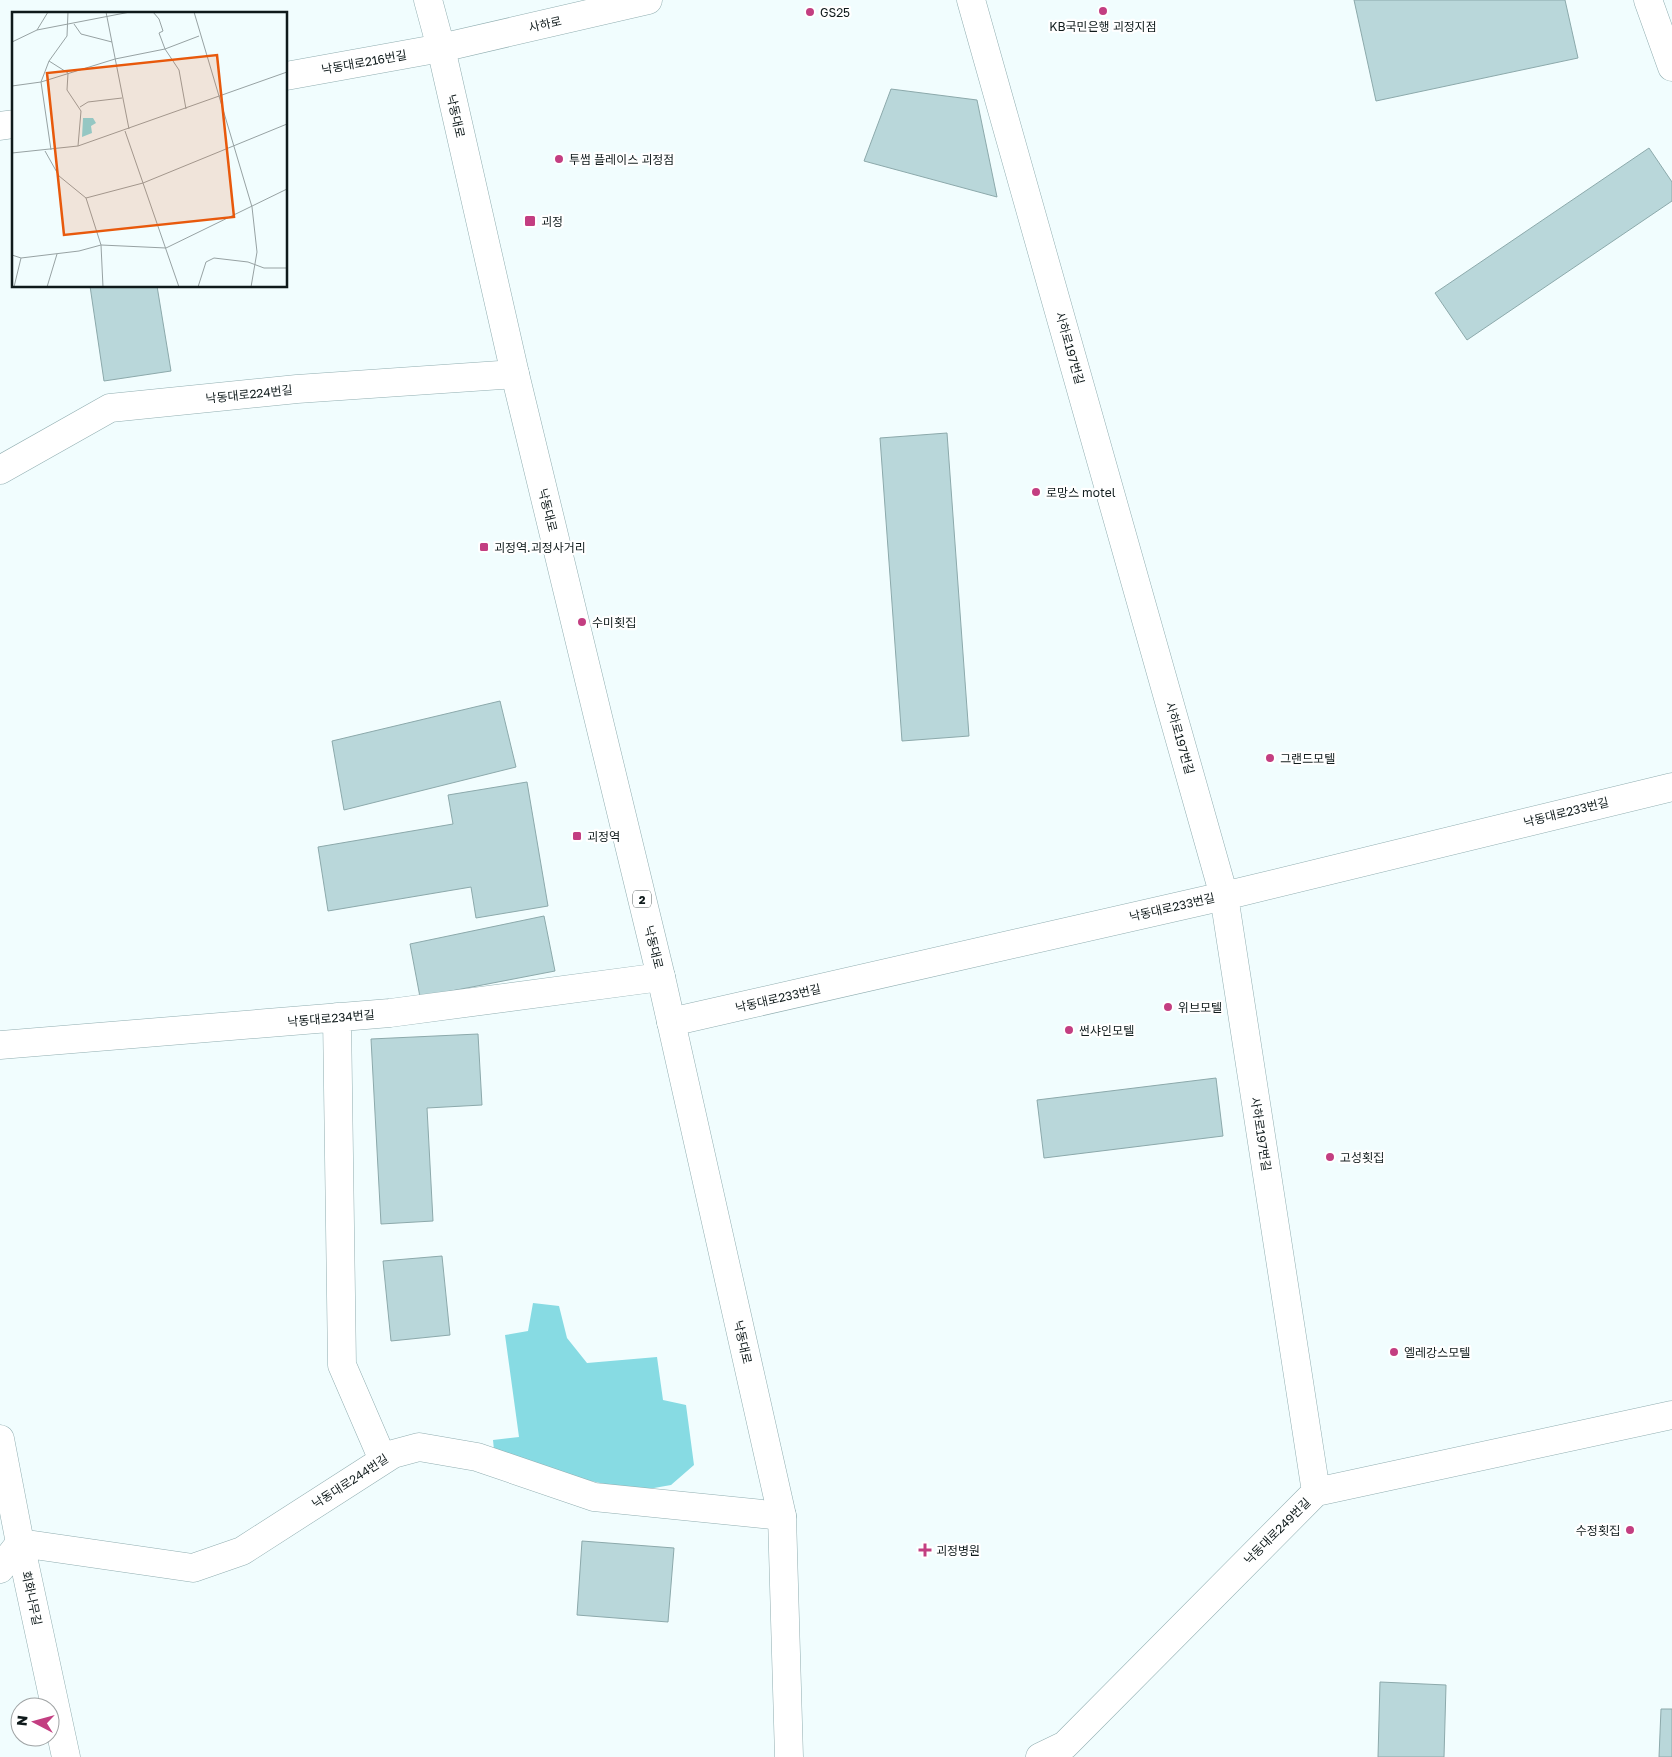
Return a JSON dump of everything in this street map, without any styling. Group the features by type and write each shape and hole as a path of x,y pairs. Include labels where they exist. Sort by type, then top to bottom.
{"street":[{"name":"낙동대로","path":"428,0 441,48 515,374 661,977 782,1516 789,1757"},
{"name":"사하로","path":"441,48 648,0"},
{"name":"사하로197번길","path":"971,0 1224,896 1316,1492"},
{"path":"1648,0 1672,67"},
{"name":"낙동대로216번길","path":"288,76 441,48"},
{"name":"낙동대로224번길","path":"0,470 110,408 297,389 515,374"},
{"name":"낙동대로233번길","path":"671,1022 1224,896 1672,786"},
{"name":"낙동대로234번길","path":"0,1045 390,1013 661,977"},
{"path":"337,1017 342,1365 383,1460"},
{"name":"낙동대로249번길","path":"1040,1757 1065,1745 1316,1492 1672,1415"},
{"name":"회화나무길","path":"0,1439 20,1543 66,1757"},
{"name":"낙동대로244번길","path":"20,1543 193,1568 242,1551 393,1454 419,1447 477,1457 594,1497 782,1516"},
{"path":"0,1569 20,1543"}],"shaded area":[{"path":"533,1303 559,1306 567,1338 587,1363 657,1357 663,1400 686,1405 694,1465 671,1485 637,1491 568,1476 494,1450 493,1440 519,1437 505,1335 528,1331"}],"building":[{"path":"1354,0 1565,0 1578,58 1376,101"},
{"path":"891,89 977,100 997,197 864,161"},
{"path":"1649,148 1672,182 1672,201 1467,340 1435,293"},
{"path":"90,288 157,288 171,371 104,381"},
{"path":"947,433 969,736 902,741 880,438"},
{"path":"500,701 516,767 344,810 332,741"},
{"path":"527,782 548,906 476,918 471,887 328,911 318,847 453,824 448,795"},
{"path":"544,916 555,971 420,997 410,944"},
{"path":"478,1034 482,1105 427,1108 433,1221 381,1224 371,1039"},
{"path":"1216,1078 1223,1136 1044,1158 1037,1100"},
{"path":"442,1256 450,1335 391,1341 383,1261"},
{"path":"582,1541 674,1548 668,1622 577,1615"},
{"path":"1380,1682 1446,1685 1444,1757 1378,1757"},
{"path":"1661,1709 1672,1709 1672,1757 1659,1757"}],"place":[{"name":"KB국민은행 괴정지점","path":"1103,11"},
{"name":"GS25","path":"810,12"},
{"name":"투썸 플레이스 괴정점","path":"559,159"},
{"name":"괴정","path":"530,221"},
{"name":"로망스 motel","path":"1036,492"},
{"name":"괴정역.괴정사거리","path":"484,547"},
{"name":"수미횟집","path":"582,622"},
{"name":"그랜드모텔","path":"1270,758"},
{"name":"괴정역","path":"577,836"},
{"name":"위브모텔","path":"1168,1007"},
{"name":"썬샤인모텔","path":"1069,1030"},
{"name":"고성횟집","path":"1330,1157"},
{"name":"엘레강스모텔","path":"1394,1352"},
{"name":"수정횟집","path":"1630,1530"},
{"name":"괴정병원","path":"925,1550"}]}
